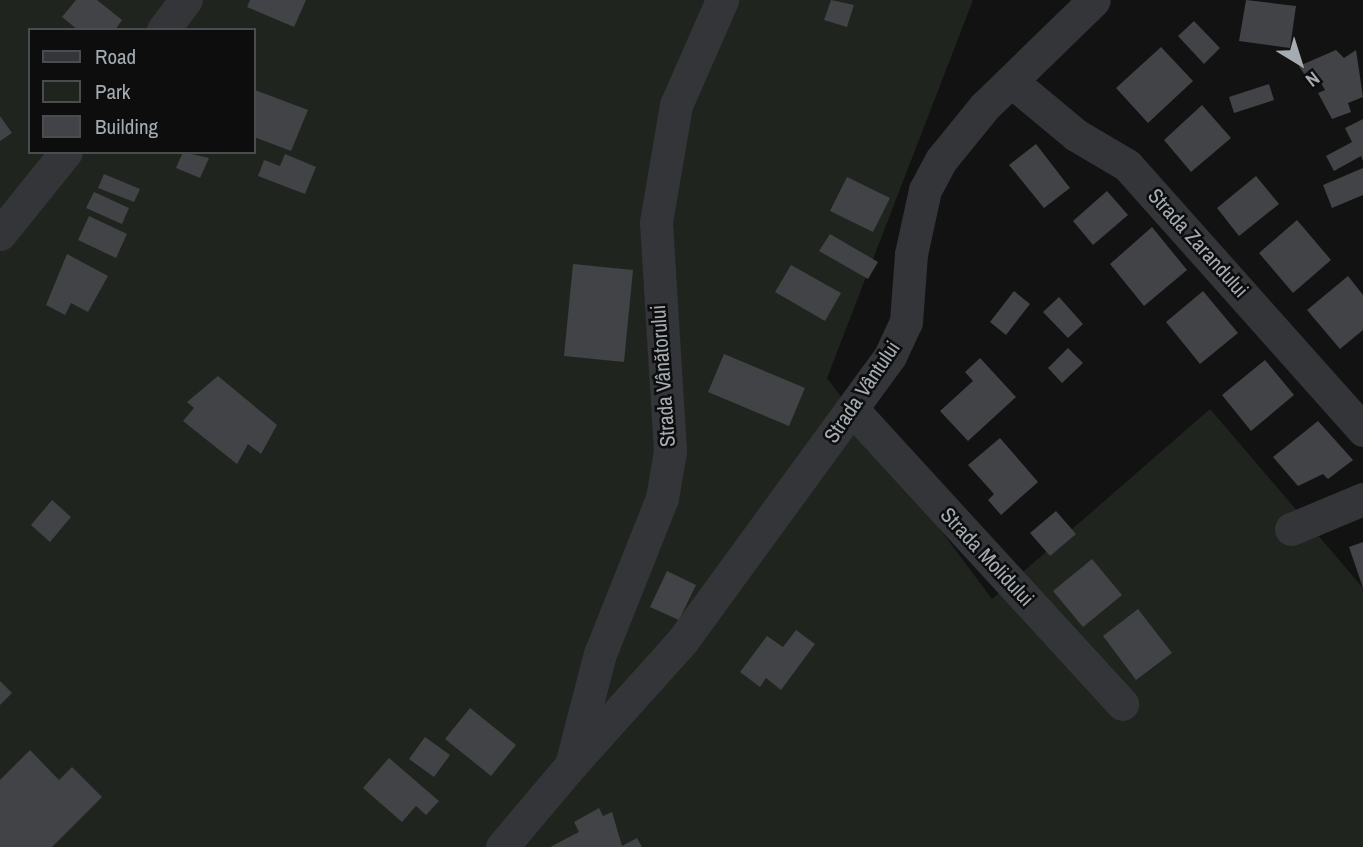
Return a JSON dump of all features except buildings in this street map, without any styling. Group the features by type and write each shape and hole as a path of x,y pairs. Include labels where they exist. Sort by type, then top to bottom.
{"street":[{"path":"165,28 186,0"},
{"name":"Strada Vânătorului","path":"502,847 571,765 600,654 662,498 670,451 656,222 676,105 722,0"},
{"name":"Strada Vântului","path":"571,765 683,640 852,410 906,323 911,254 925,190 960,134 1094,0"},
{"name":"Strada Zarandului","path":"1011,81 1076,135 1126,165 1363,430"},
{"path":"0,234 64,154"},
{"name":"Strada Molidului","path":"852,410 1122,704"},
{"path":"1291,529 1363,499"}],"green space":[{"path":"0,0 973,0 827,378 992,599 1210,409 1363,588 1363,847 0,847"}]}
